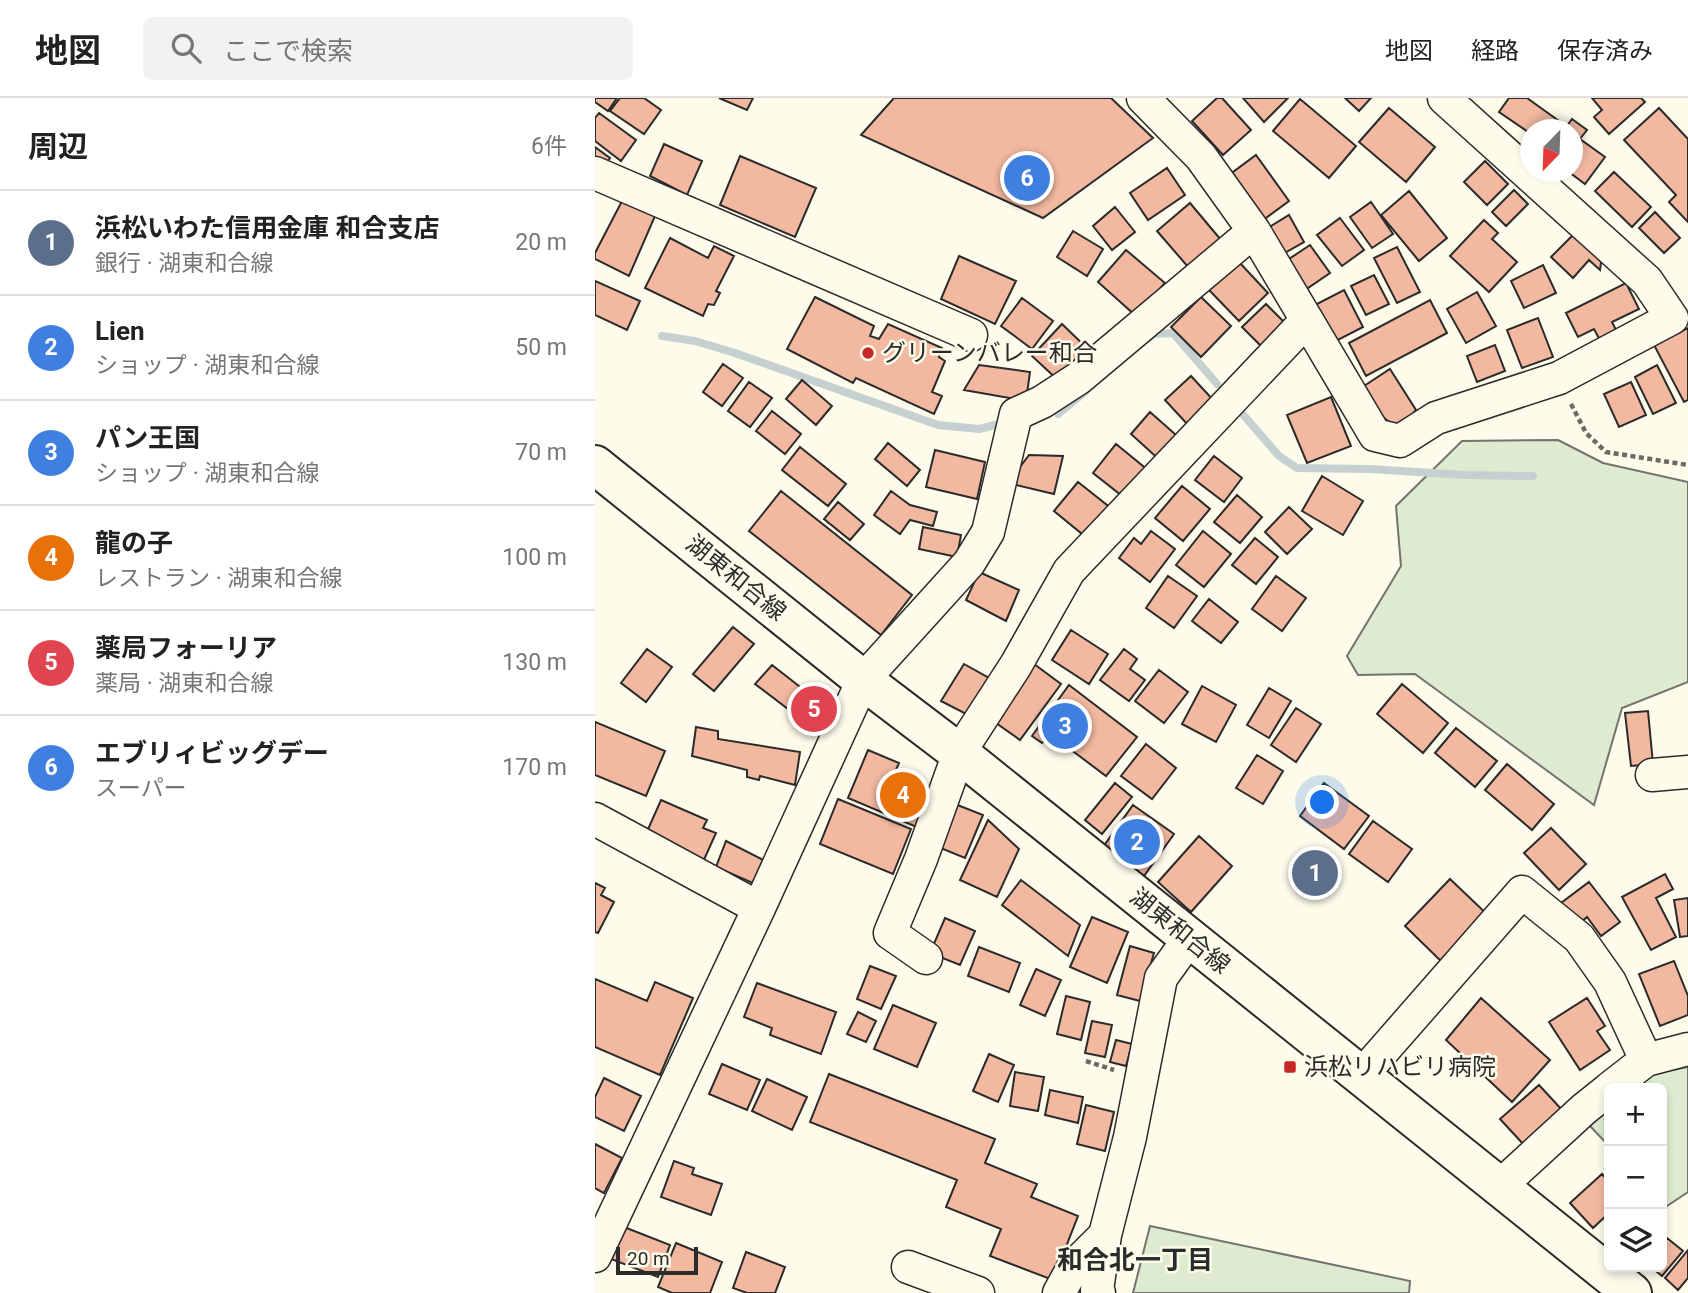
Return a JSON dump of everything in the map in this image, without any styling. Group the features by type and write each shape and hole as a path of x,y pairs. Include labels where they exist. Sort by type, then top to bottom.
{"main road":[{"name":"湖東和合線","path":"595,465 1632,1293"}],"street":[{"path":"1161,104 1254,231 1375,435 1400,441 1436,418 1559,378 1672,318 1647,281 1444,98"},
{"path":"595,173 971,335"},
{"path":"595,1256 863,680 969,563 988,532 1016,415 1042,402 1079,377 1254,231"},
{"path":"926,958 890,933 921,859 958,753 1016,665 1069,571 1307,320"},
{"path":"1652,775 1688,772"},
{"path":"595,819 759,908"},
{"path":"1361,1076 1522,892 1579,938 1610,982 1646,1060"},
{"path":"1099,1293 1097,1290 1105,1235 1130,1137 1161,978 1189,939"},
{"path":"1617,1083 1646,1060 1688,1049"},
{"path":"1499,1187 1604,1094"},
{"path":"1059,1293 1075,1266 1105,1235"},
{"path":"908,1267 978,1293"}],"path":[{"path":"1559,378 1585,433 1607,452 1688,465"},
{"path":"1086,1060 1115,1071"}],"green space":[{"path":"1558,440 1603,463 1688,482 1688,682 1622,708 1594,805 1415,674 1358,675 1347,656 1401,566 1396,506 1462,441"},
{"path":"1688,1067 1688,1192 1667,1206 1667,1083 1637,1083 1646,1075"},
{"path":"1604,1112 1604,1141 1589,1125"},
{"path":"1150,1226 1410,1281 1409,1293 1133,1293"}],"building":[{"path":"595,98 617,98 608,111 595,102"},
{"path":"620,98 644,98 661,110 644,134 610,111"},
{"path":"719,98 753,98 747,110"},
{"path":"894,98 1111,98 1153,138 1043,218 861,135"},
{"path":"1217,98 1222,98 1251,130 1223,155 1192,121"},
{"path":"1243,98 1288,98 1264,122"},
{"path":"1345,98 1371,98 1359,111"},
{"path":"1509,98 1527,98 1556,119 1520,119 1520,126 1499,112"},
{"path":"1592,98 1641,98 1645,102 1609,134 1594,117 1602,110"},
{"path":"1300,99 1356,146 1329,178 1273,131"},
{"path":"1389,108 1435,147 1406,182 1359,142"},
{"path":"1659,108 1688,139 1688,222 1669,202 1676,195 1624,140"},
{"path":"599,113 636,140 621,161 595,141 595,118"},
{"path":"1583,141 1605,157 1585,184 1582,182"},
{"path":"664,144 702,161 687,195 650,176"},
{"path":"595,147 610,158 600,172 595,168"},
{"path":"1256,155 1289,201 1262,221 1229,175"},
{"path":"740,156 816,188 795,237 720,205"},
{"path":"1485,161 1508,184 1487,205 1464,182"},
{"path":"1167,168 1185,195 1148,220 1130,193"},
{"path":"1614,172 1651,207 1632,227 1595,191"},
{"path":"1514,190 1528,204 1506,226 1492,212"},
{"path":"1409,191 1447,238 1419,261 1381,215"},
{"path":"622,201 655,216 629,276 595,259 595,253"},
{"path":"1371,202 1393,234 1372,248 1350,217"},
{"path":"1190,203 1221,240 1189,268 1157,231"},
{"path":"1115,207 1135,232 1112,250 1093,226"},
{"path":"1655,212 1680,238 1664,253 1639,228"},
{"path":"1289,215 1304,242 1281,255 1266,229"},
{"path":"1340,218 1364,250 1342,266 1317,235"},
{"path":"1484,220 1498,233 1492,239 1517,262 1489,292 1450,256"},
{"path":"1073,231 1103,249 1087,276 1057,257"},
{"path":"1577,231 1602,255 1600,270 1589,260 1573,278 1551,257"},
{"path":"670,238 708,258 714,246 734,256 716,291 720,293 714,305 708,304 703,316 645,288"},
{"path":"1310,245 1330,273 1305,290 1286,261"},
{"path":"1397,247 1420,292 1397,303 1374,258"},
{"path":"1126,250 1165,283 1136,316 1098,282"},
{"path":"959,256 1016,281 995,324 941,299"},
{"path":"1239,262 1268,293 1239,321 1209,290"},
{"path":"1543,265 1556,293 1524,308 1511,281"},
{"path":"1374,275 1389,304 1366,315 1351,286"},
{"path":"595,281 640,301 627,330 595,315"},
{"path":"1626,283 1639,309 1612,322 1618,334 1601,342 1594,329 1578,337 1566,313"},
{"path":"1344,290 1363,327 1334,342 1315,305"},
{"path":"1477,292 1496,326 1466,343 1447,309"},
{"name":"グリーンバレー和合","path":"815,297 874,326 870,336 879,339 888,324 942,348 939,357 945,361 932,392 942,396 934,414 856,378 853,383 787,349"},
{"path":"1201,297 1231,326 1201,357 1171,327"},
{"path":"1022,298 1053,321 1032,349 1001,326"},
{"path":"1430,300 1447,333 1366,376 1349,343"},
{"path":"1266,304 1288,326 1264,349 1242,327"},
{"path":"1538,318 1553,357 1522,368 1507,330"},
{"path":"1062,324 1090,351 1060,382 1032,356"},
{"path":"1688,328 1688,400 1684,402 1654,345"},
{"path":"1495,345 1505,371 1477,382 1467,356"},
{"path":"723,364 743,378 722,406 703,392"},
{"path":"979,365 1030,372 1026,401 964,390"},
{"path":"1657,365 1676,403 1653,414 1635,377"},
{"path":"1390,369 1416,410 1399,430 1383,417 1364,386"},
{"path":"1191,376 1215,402 1189,426 1165,400"},
{"path":"802,380 832,406 816,425 786,399"},
{"path":"749,382 772,398 750,427 728,411"},
{"path":"1631,382 1646,415 1619,427 1604,394"},
{"path":"1331,397 1351,446 1307,463 1287,415"},
{"path":"772,411 801,434 785,454 756,431"},
{"path":"1150,412 1184,442 1164,464 1131,434"},
{"path":"888,443 920,470 907,486 875,459"},
{"path":"1116,444 1149,471 1126,499 1093,473"},
{"path":"800,447 846,484 828,506 782,470"},
{"path":"935,450 985,462 977,499 926,487"},
{"path":"1029,455 1063,456 1054,494 1008,483"},
{"path":"1214,456 1242,478 1224,502 1195,480"},
{"path":"1322,476 1363,501 1343,535 1302,511"},
{"path":"1078,482 1112,509 1087,538 1054,511"},
{"path":"1182,486 1210,509 1183,541 1155,518"},
{"path":"781,491 912,595 881,635 749,531"},
{"path":"891,491 910,505 937,512 933,526 910,520 900,534 874,515"},
{"path":"1237,495 1262,517 1240,543 1214,522"},
{"path":"838,502 864,524 850,540 824,519"},
{"path":"1289,507 1312,529 1287,554 1265,532"},
{"path":"923,527 961,535 957,557 919,549"},
{"path":"1151,531 1175,549 1150,582 1119,558 1134,538 1141,544"},
{"path":"1203,531 1231,554 1204,587 1176,565"},
{"path":"1255,538 1278,557 1256,584 1232,565"},
{"path":"979,572 1019,590 1006,621 966,600"},
{"path":"1168,576 1197,596 1174,628 1146,608"},
{"path":"1276,576 1306,598 1282,631 1252,609"},
{"path":"1209,599 1238,622 1221,643 1192,621"},
{"path":"733,627 754,644 714,691 693,674"},
{"path":"1071,630 1108,654 1089,684 1052,660"},
{"path":"647,649 672,667 646,702 621,683"},
{"path":"1124,649 1137,659 1130,669 1145,680 1129,701 1100,680"},
{"path":"1030,661 1061,684 1020,740 989,718"},
{"path":"964,664 989,678 968,715 941,701"},
{"path":"772,665 822,704 809,725 755,684"},
{"path":"1159,670 1188,692 1164,723 1135,701"},
{"path":"1402,684 1448,723 1423,753 1377,714"},
{"path":"1069,685 1137,737 1106,776 1050,734 1042,743 1032,736"},
{"path":"1202,686 1236,705 1216,742 1182,724"},
{"path":"1269,688 1291,701 1269,738 1247,725"},
{"path":"1296,708 1321,724 1296,762 1271,745"},
{"path":"1648,711 1653,764 1631,766 1625,713"},
{"path":"595,722 665,751 646,796 595,775"},
{"path":"696,727 718,731 718,739 800,752 795,785 760,776 759,780 747,777 747,770 692,756"},
{"path":"1456,728 1497,761 1475,787 1435,753"},
{"path":"1146,744 1176,768 1152,799 1121,776"},
{"path":"868,750 899,763 892,779 932,796 919,828 848,798"},
{"path":"1257,755 1283,771 1263,804 1236,788"},
{"path":"1507,764 1554,804 1532,830 1485,790"},
{"path":"1115,783 1132,797 1102,834 1085,820"},
{"path":"1324,783 1369,816 1344,849 1300,816"},
{"path":"838,799 911,829 893,874 820,844"},
{"path":"661,800 707,820 703,828 716,833 703,862 645,836"},
{"path":"955,804 983,815 965,858 938,847"},
{"path":"1133,805 1174,834 1144,876 1103,847"},
{"path":"988,820 1019,849 997,897 960,880"},
{"path":"1373,821 1412,849 1388,882 1349,854"},
{"path":"1551,828 1586,864 1559,890 1524,853"},
{"path":"1199,836 1232,866 1191,912 1158,882"},
{"path":"726,841 765,861 755,884 716,867"},
{"path":"1665,874 1673,889 1656,898 1676,937 1651,950 1622,897"},
{"path":"1450,879 1491,918 1446,966 1405,926"},
{"path":"1021,880 1080,925 1068,956 1002,905"},
{"path":"1589,882 1620,922 1601,936 1587,917 1578,925 1561,903"},
{"path":"595,883 605,888 601,895 614,902 598,933 595,932"},
{"path":"1688,898 1688,936 1680,937 1674,900"},
{"path":"1092,917 1128,932 1107,983 1070,967"},
{"path":"945,918 975,931 960,965 930,953"},
{"path":"1130,946 1154,953 1140,1001 1117,995"},
{"path":"979,947 1020,963 1009,992 968,976"},
{"path":"1674,961 1688,996 1688,1015 1660,1026 1639,974"},
{"path":"870,966 896,976 881,1009 857,999"},
{"path":"1036,969 1061,980 1045,1016 1020,1005"},
{"path":"595,979 647,1001 655,982 693,998 660,1075 595,1047"},
{"path":"757,983 836,1012 821,1054 770,1035 772,1028 744,1017"},
{"path":"1066,996 1090,1002 1081,1040 1057,1034"},
{"path":"1481,998 1550,1060 1512,1102 1446,1040"},
{"path":"1587,998 1605,1026 1597,1031 1610,1050 1580,1070 1549,1022"},
{"path":"893,1005 936,1023 917,1067 874,1049"},
{"path":"858,1012 876,1021 866,1042 847,1034"},
{"path":"1092,1021 1112,1025 1105,1057 1085,1053"},
{"path":"1116,1040 1132,1044 1126,1066 1110,1062"},
{"path":"989,1054 1014,1065 998,1102 973,1091"},
{"path":"722,1064 760,1080 747,1110 709,1094"},
{"path":"1015,1072 1044,1077 1038,1111 1010,1106"},
{"path":"829,1074 995,1139 985,1163 1037,1184 1031,1197 1078,1216 1053,1280 990,1256 1001,1229 946,1207 957,1180 810,1122"},
{"path":"604,1078 641,1096 624,1131 595,1117 595,1097"},
{"path":"767,1079 807,1097 792,1130 752,1111"},
{"path":"1539,1085 1563,1111 1525,1146 1500,1119"},
{"path":"1050,1090 1083,1097 1078,1123 1045,1115"},
{"path":"1086,1105 1114,1112 1105,1151 1077,1144"},
{"path":"595,1144 622,1158 604,1193 595,1188"},
{"path":"674,1161 694,1168 692,1174 722,1184 711,1215 661,1197"},
{"path":"1602,1174 1604,1176 1604,1218 1593,1228 1570,1203"},
{"path":"624,1227 670,1245 658,1277 611,1259"},
{"path":"1667,1238 1683,1251 1667,1270"},
{"path":"676,1243 722,1262 710,1293 672,1293 658,1287"},
{"path":"1688,1250 1688,1278 1678,1290 1665,1278"},
{"path":"746,1252 785,1267 775,1293 747,1293 733,1288"}],"waterway":[{"path":"1149,338 1154,334 1173,333 1217,384"},
{"path":"662,336 695,341 735,353 938,425 979,429 995,425"},
{"path":"1058,414 1085,392"},
{"path":"1239,410 1279,456 1297,468 1533,476"}],"place":[{"name":"エブリィビッグデー","path":"1027,178"},
{"name":"グリーンバレー和合","path":"868,353"},
{"name":"薬局フォーリア","path":"814,709"},
{"name":"パン王国","path":"1065,726"},
{"name":"龍の子","path":"903,795"},
{"name":"Lien","path":"1137,842"},
{"name":"浜松いわた信用金庫 和合支店","path":"1315,873"},
{"name":"浜松リハビリ病院","path":"1290,1067"}],"district":[{"name":"和合北一丁目","path":"1135,1260"}]}
